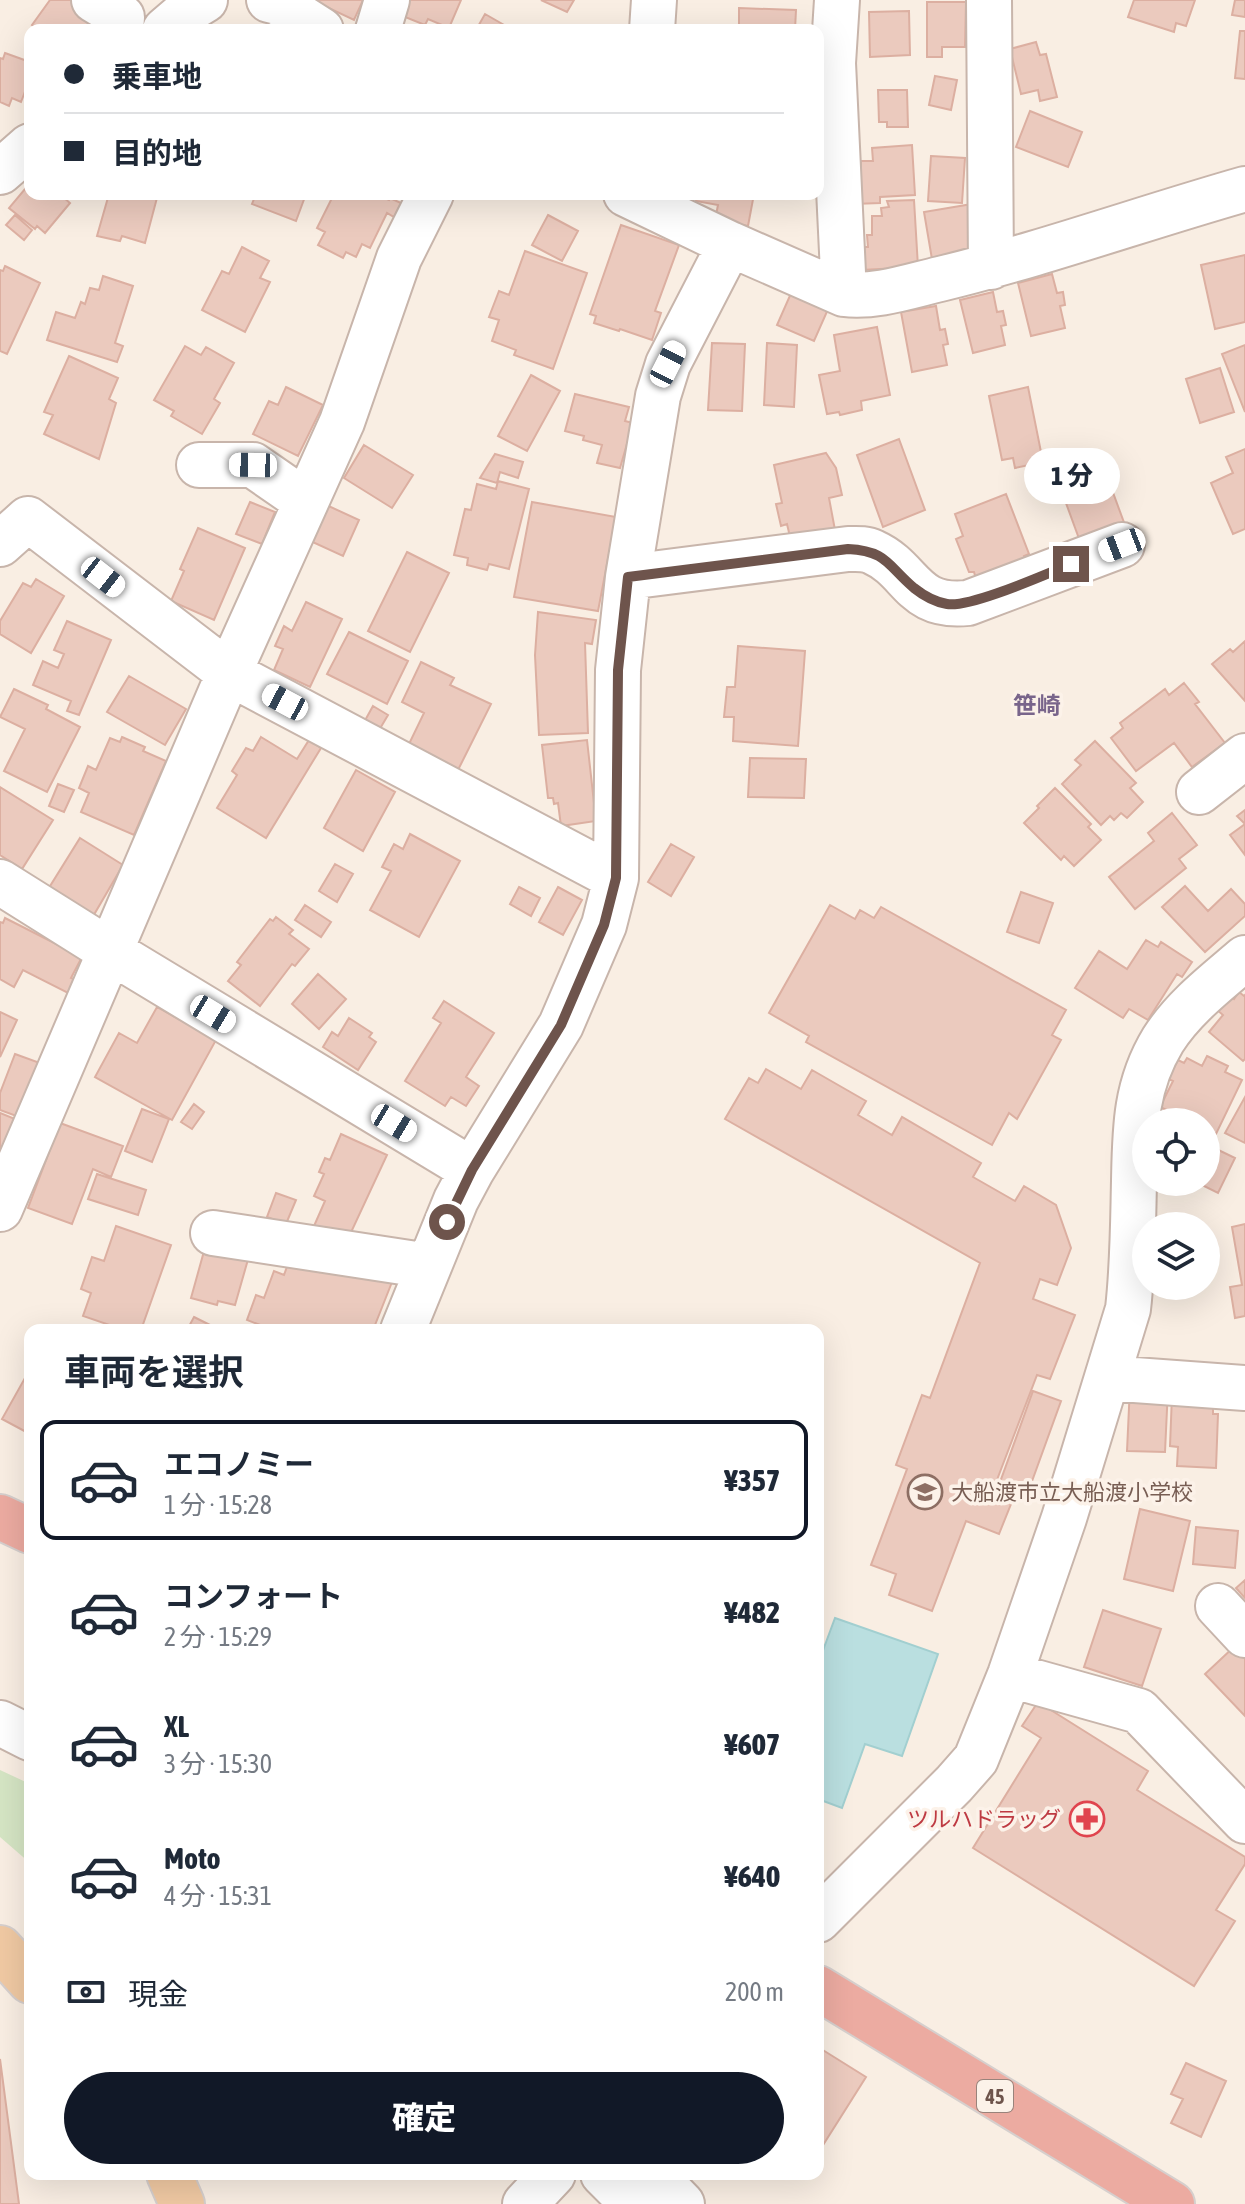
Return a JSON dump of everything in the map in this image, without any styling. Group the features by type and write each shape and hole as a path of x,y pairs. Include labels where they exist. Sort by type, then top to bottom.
{"highway":[{"path":"0,1517 24,1528"},
{"name":"45","path":"824,1992 1172,2204"}],"main road":[{"path":"0,1948 24,1974"},
{"path":"172,2180 182,2204"}],"street":[{"path":"94,0 122,17 121,24"},
{"path":"172,24 205,0"},
{"path":"269,0 312,24"},
{"path":"380,24 387,0"},
{"path":"652,24 654,0"},
{"path":"837,0 833,63 844,294"},
{"path":"989,0 991,267"},
{"path":"0,172 24,151"},
{"path":"649,200 730,244 844,294 853,295 888,291 991,267 1245,189"},
{"path":"0,1209 229,673 346,411 399,258 428,200"},
{"path":"405,1324 456,1200 561,1025 604,925 616,878 618,670 628,577 658,396 668,364 730,244"},
{"path":"199,465 253,465 305,501"},
{"path":"0,544 28,519 229,673 616,878"},
{"path":"628,577 848,549 869,550 883,558 916,589 950,605 968,603 1122,545"},
{"path":"1199,792 1245,756"},
{"path":"0,882 472,1170"},
{"path":"824,1914 976,1759 1010,1675 1064,1518 1128,1309 1132,1279 1135,1116 1144,1080 1164,1040 1192,1004 1245,958"},
{"path":"213,1233 429,1266"},
{"path":"1107,1378 1245,1388"},
{"path":"1010,1675 1139,1711 1245,1821"},
{"path":"0,1723 24,1735"},
{"path":"525,2204 547,2180"},
{"path":"609,2180 633,2204"},
{"path":"659,2180 682,2204"}],"green space":[{"path":"0,1770 24,1781 24,1858 0,1837"}],"water":[{"path":"835,1618 938,1654 902,1756 865,1744 842,1808 824,1801 824,1648"}],"building":[{"path":"50,0 81,0 107,18 103,24 33,24"},
{"path":"312,0 363,0 354,20"},
{"path":"401,0 461,0 451,24 428,19 422,24 395,13"},
{"path":"541,0 574,0 567,12"},
{"path":"1134,0 1195,0 1186,26 1176,23 1174,32 1128,17"},
{"path":"1235,0 1245,0 1245,17 1232,15"},
{"path":"927,2 966,2 965,47 942,47 942,57 927,57"},
{"path":"739,8 796,10 795,24 739,24"},
{"path":"909,11 910,55 870,57 869,12"},
{"path":"485,14 502,24 479,24"},
{"path":"1240,31 1245,31 1245,79 1235,78"},
{"path":"1036,42 1040,55 1046,54 1057,97 1040,101 1038,90 1021,94 1010,49"},
{"path":"5,53 24,60 24,94 21,102 12,98 9,106 0,102 0,58 3,59"},
{"path":"935,76 957,80 951,110 929,105"},
{"path":"878,90 907,90 908,127 887,127 887,122 879,122"},
{"path":"1030,111 1082,132 1068,167 1016,147"},
{"path":"912,145 915,195 880,197 880,203 853,204 852,173 861,172 861,161 873,161 872,148"},
{"path":"931,156 965,158 962,203 928,201"},
{"path":"24,190 24,200 66,200 70,203 45,233 37,226 35,229 9,208"},
{"path":"107,200 156,200 145,243 122,236 120,241 97,236"},
{"path":"254,200 304,200 296,221 252,204"},
{"path":"331,200 394,200 401,203 394,217 387,213 370,248 362,244 356,257 346,252 343,258 318,245 325,232 317,228"},
{"path":"753,200 748,226 715,220 718,205 696,201"},
{"path":"914,200 918,267 861,270 860,247 868,247 867,235 872,235 872,216 882,216 881,208 889,207 887,201"},
{"path":"978,203 988,261 934,271 924,212"},
{"path":"15,215 32,230 24,240 6,225"},
{"path":"548,215 578,231 562,261 532,245"},
{"path":"621,225 679,245 655,311 661,313 652,340 594,323 596,316 590,314"},
{"path":"242,247 269,261 260,278 270,282 245,332 202,310 222,271 229,274"},
{"path":"525,251 587,273 553,369 514,355 516,350 492,341 499,320 489,317 499,291 509,295"},
{"path":"1245,255 1245,322 1215,329 1201,265"},
{"path":"5,266 40,283 7,354 0,351 0,270 3,271"},
{"path":"1052,274 1057,293 1063,292 1065,305 1060,306 1065,328 1031,336 1018,283"},
{"path":"103,276 133,286 115,343 123,346 117,362 47,340 56,312 75,318 81,302 85,304 90,288 99,290"},
{"path":"792,291 829,307 814,341 777,325"},
{"path":"993,292 997,312 1003,311 1006,325 1001,326 1005,345 973,353 960,300"},
{"path":"936,306 940,330 945,329 948,344 943,345 947,365 912,372 901,312"},
{"path":"877,327 890,395 861,401 862,410 840,415 839,412 827,414 819,375 840,371 834,335"},
{"path":"712,343 745,344 742,411 708,410"},
{"path":"767,343 797,345 794,407 764,405"},
{"path":"1245,345 1245,412 1222,354"},
{"path":"185,346 201,355 206,347 234,363 214,399 220,403 202,434 171,416 174,411 154,400"},
{"path":"69,356 118,378 109,399 116,403 99,459 44,434 53,415 44,412"},
{"path":"1220,368 1234,412 1200,423 1186,379"},
{"path":"531,375 560,391 527,451 498,436"},
{"path":"286,387 323,405 298,456 253,434 269,401 278,405"},
{"path":"1028,387 1043,462 1015,468 1013,458 1002,460 989,396"},
{"path":"575,394 629,407 625,421 633,423 620,468 597,463 602,445 565,431"},
{"path":"899,439 925,510 883,527 857,455"},
{"path":"364,445 413,475 392,508 344,478"},
{"path":"1245,449 1245,529 1233,534 1211,483 1233,473 1226,457"},
{"path":"826,453 836,468 842,495 829,498 835,530 791,541 787,524 781,526 776,504 782,503 774,465"},
{"path":"495,454 523,462 518,478 500,472 497,483 480,478"},
{"path":"1104,468 1126,528 1081,544 1059,484"},
{"path":"498,481 529,489 509,569 489,564 487,570 467,565 468,558 454,555 465,509 471,510 477,484 496,489"},
{"path":"1006,494 1029,554 1024,556 1027,566 976,579 974,572 969,572 956,539 963,536 955,514"},
{"path":"250,502 275,512 262,544 236,534"},
{"path":"532,502 616,517 598,611 514,597"},
{"path":"322,503 359,520 343,556 306,539"},
{"path":"198,528 245,548 214,620 171,601 184,571 180,569"},
{"path":"407,552 449,573 410,652 368,631"},
{"path":"36,579 64,596 31,653 0,634 0,621 23,583 31,587"},
{"path":"306,602 342,619 310,687 274,670 283,649 275,646 284,626 292,631"},
{"path":"538,612 596,620 592,644 585,643 588,733 539,735 535,655"},
{"path":"67,621 111,640 79,715 67,711 71,701 33,685 43,661 58,668 64,654 54,650"},
{"path":"349,632 408,661 387,704 327,674"},
{"path":"1245,641 1245,701 1212,664"},
{"path":"738,646 805,651 798,746 733,741 734,717 724,717 727,687 735,687"},
{"path":"421,662 454,678 450,685 491,704 458,770 408,746 424,713 402,702"},
{"path":"129,676 186,709 165,745 107,712"},
{"path":"1184,683 1199,702 1195,704 1225,743 1192,767 1174,743 1136,771 1111,738 1123,728 1120,723 1165,689 1169,695"},
{"path":"14,689 48,705 46,709 80,727 47,792 4,771 25,729 0,717"},
{"path":"373,706 388,715 378,732 363,724"},
{"path":"122,737 166,761 134,835 81,812 89,793 79,788 88,766 96,770 110,738 120,742"},
{"path":"261,737 297,759 309,740 321,748 266,838 217,808 237,775 232,771 246,748 253,751"},
{"path":"587,740 596,821 561,826 558,803 554,804 553,798 548,798 542,745"},
{"path":"1095,741 1136,783 1130,788 1143,802 1127,818 1121,813 1114,820 1110,816 1101,825 1062,784 1081,765 1075,760"},
{"path":"750,758 806,759 804,798 748,797"},
{"path":"356,770 395,792 363,851 324,828"},
{"path":"58,784 74,790 64,812 49,806"},
{"path":"0,787 53,820 22,869 0,855"},
{"path":"1055,788 1091,824 1088,827 1101,840 1074,866 1064,856 1061,860 1024,823"},
{"path":"1245,810 1245,824 1237,816"},
{"path":"1172,813 1197,845 1179,859 1186,868 1135,909 1109,877 1154,841 1148,833"},
{"path":"1245,824 1245,855 1230,835"},
{"path":"410,834 460,861 419,937 370,910 391,871 382,867 394,844 403,849"},
{"path":"80,838 123,865 92,918 47,891"},
{"path":"671,844 694,857 671,896 648,882"},
{"path":"335,864 353,874 337,902 319,891"},
{"path":"1185,886 1208,911 1231,889 1245,904 1245,916 1205,952 1162,907"},
{"path":"519,887 540,898 531,916 510,904"},
{"path":"558,887 582,900 563,935 539,922"},
{"path":"1021,892 1053,903 1039,943 1007,932"},
{"path":"305,905 331,922 321,937 295,920"},
{"path":"830,905 855,919 860,910 874,918 881,907 1066,1010 1052,1035 1061,1040 1017,1119 1009,1113 992,1145 806,1042 809,1036 769,1013"},
{"path":"276,917 293,930 289,934 309,949 295,966 292,964 260,1006 228,981 241,965 237,962 270,919 273,921"},
{"path":"5,918 82,957 71,978 77,980 70,994 23,970 14,987 0,979 0,922 3,923"},
{"path":"1146,940 1158,947 1161,942 1192,962 1182,977 1177,974 1148,1020 1129,1009 1123,1018 1075,988 1099,951 1127,969"},
{"path":"318,974 346,999 319,1029 292,1004"},
{"path":"1239,992 1245,995 1243,1061 1209,1032 1223,1015 1216,1009 1229,995 1234,999"},
{"path":"444,1001 494,1033 466,1077 479,1086 466,1106 451,1097 445,1106 405,1081 441,1023 433,1018"},
{"path":"157,1007 216,1040 172,1120 95,1077 119,1033 137,1043"},
{"path":"0,1012 17,1020 0,1057"},
{"path":"349,1018 372,1033 369,1037 376,1042 358,1070 323,1047 332,1032 338,1036"},
{"path":"15,1054 51,1067 30,1121 0,1110 0,1093"},
{"path":"1207,1056 1228,1066 1225,1072 1242,1080 1220,1126 1220,1108 1160,1107 1173,1081 1168,1079 1178,1060 1184,1063 1187,1058 1202,1066"},
{"path":"766,1069 801,1089 812,1070 866,1101 858,1115 892,1135 902,1117 981,1163 973,1177 1015,1201 1024,1186 1056,1205 1071,1248 1057,1285 1040,1279 1033,1299 1075,1315 1050,1379 1037,1375 995,1485 985,1481 981,1492 1011,1504 999,1534 966,1521 932,1611 889,1595 896,1574 871,1565 907,1469 896,1465 922,1395 930,1398 980,1263 725,1119 749,1078 758,1083"},
{"path":"1245,1097 1245,1143 1225,1133"},
{"path":"194,1104 204,1112 192,1129 181,1122"},
{"path":"142,1109 169,1119 152,1162 125,1151"},
{"path":"0,1113 15,1119 0,1158"},
{"path":"60,1123 123,1146 111,1177 93,1169 72,1224 28,1208"},
{"path":"341,1134 387,1155 347,1241 314,1226 325,1201 314,1196 324,1174 319,1172 325,1158 330,1160"},
{"path":"1220,1151 1235,1158 1220,1189"},
{"path":"97,1174 146,1190 138,1215 88,1199"},
{"path":"276,1193 296,1200 286,1224 267,1217"},
{"path":"1245,1224 1245,1316 1235,1318 1230,1287 1242,1285 1232,1227"},
{"path":"116,1226 171,1245 143,1324 106,1324 83,1316 91,1293 81,1289 92,1257 104,1261"},
{"path":"206,1244 249,1256 235,1305 218,1301 217,1305 191,1298"},
{"path":"324,1258 394,1277 375,1324 257,1324 247,1320 256,1295 264,1298 274,1271 284,1275 289,1261 319,1272"},
{"path":"194,1317 208,1324 190,1324"},
{"path":"24,1380 24,1431 2,1419"},
{"path":"1130,1386 1168,1388 1165,1452 1127,1451"},
{"path":"1033,1391 1061,1401 1027,1495 999,1485"},
{"path":"1172,1395 1213,1397 1213,1414 1218,1414 1216,1468 1177,1466 1178,1447 1170,1446"},
{"path":"1140,1509 1190,1521 1173,1591 1124,1579"},
{"path":"1196,1527 1238,1531 1235,1568 1193,1564"},
{"path":"1245,1580 1245,1598 1236,1588"},
{"path":"1103,1610 1161,1629 1142,1686 1084,1667"},
{"path":"1236,1645 1245,1655 1245,1716 1205,1674"},
{"name":"ツルハドラッグ","path":"1038,1702 1148,1771 1137,1790 1245,1857 1245,1864 1216,1910 1235,1921 1194,1986 973,1848 1041,1738 1022,1726"},
{"path":"824,2051 866,2077 824,2144"},
{"path":"0,2059 19,2204 0,2204"},
{"path":"1186,2063 1226,2081 1201,2137 1171,2123 1183,2099 1171,2094"}],"place":[{"name":"大船渡市立大船渡小学校","path":"925,1492"},
{"name":"ツルハドラッグ","path":"1087,1819"}],"district":[{"name":"笹崎","path":"1037,705"}],"route":[{"path":"447,1222 472,1170 561,1025 604,925 616,878 618,670 628,577 848,549 869,550 883,558 916,589 950,605 968,603 1071,564"}]}
